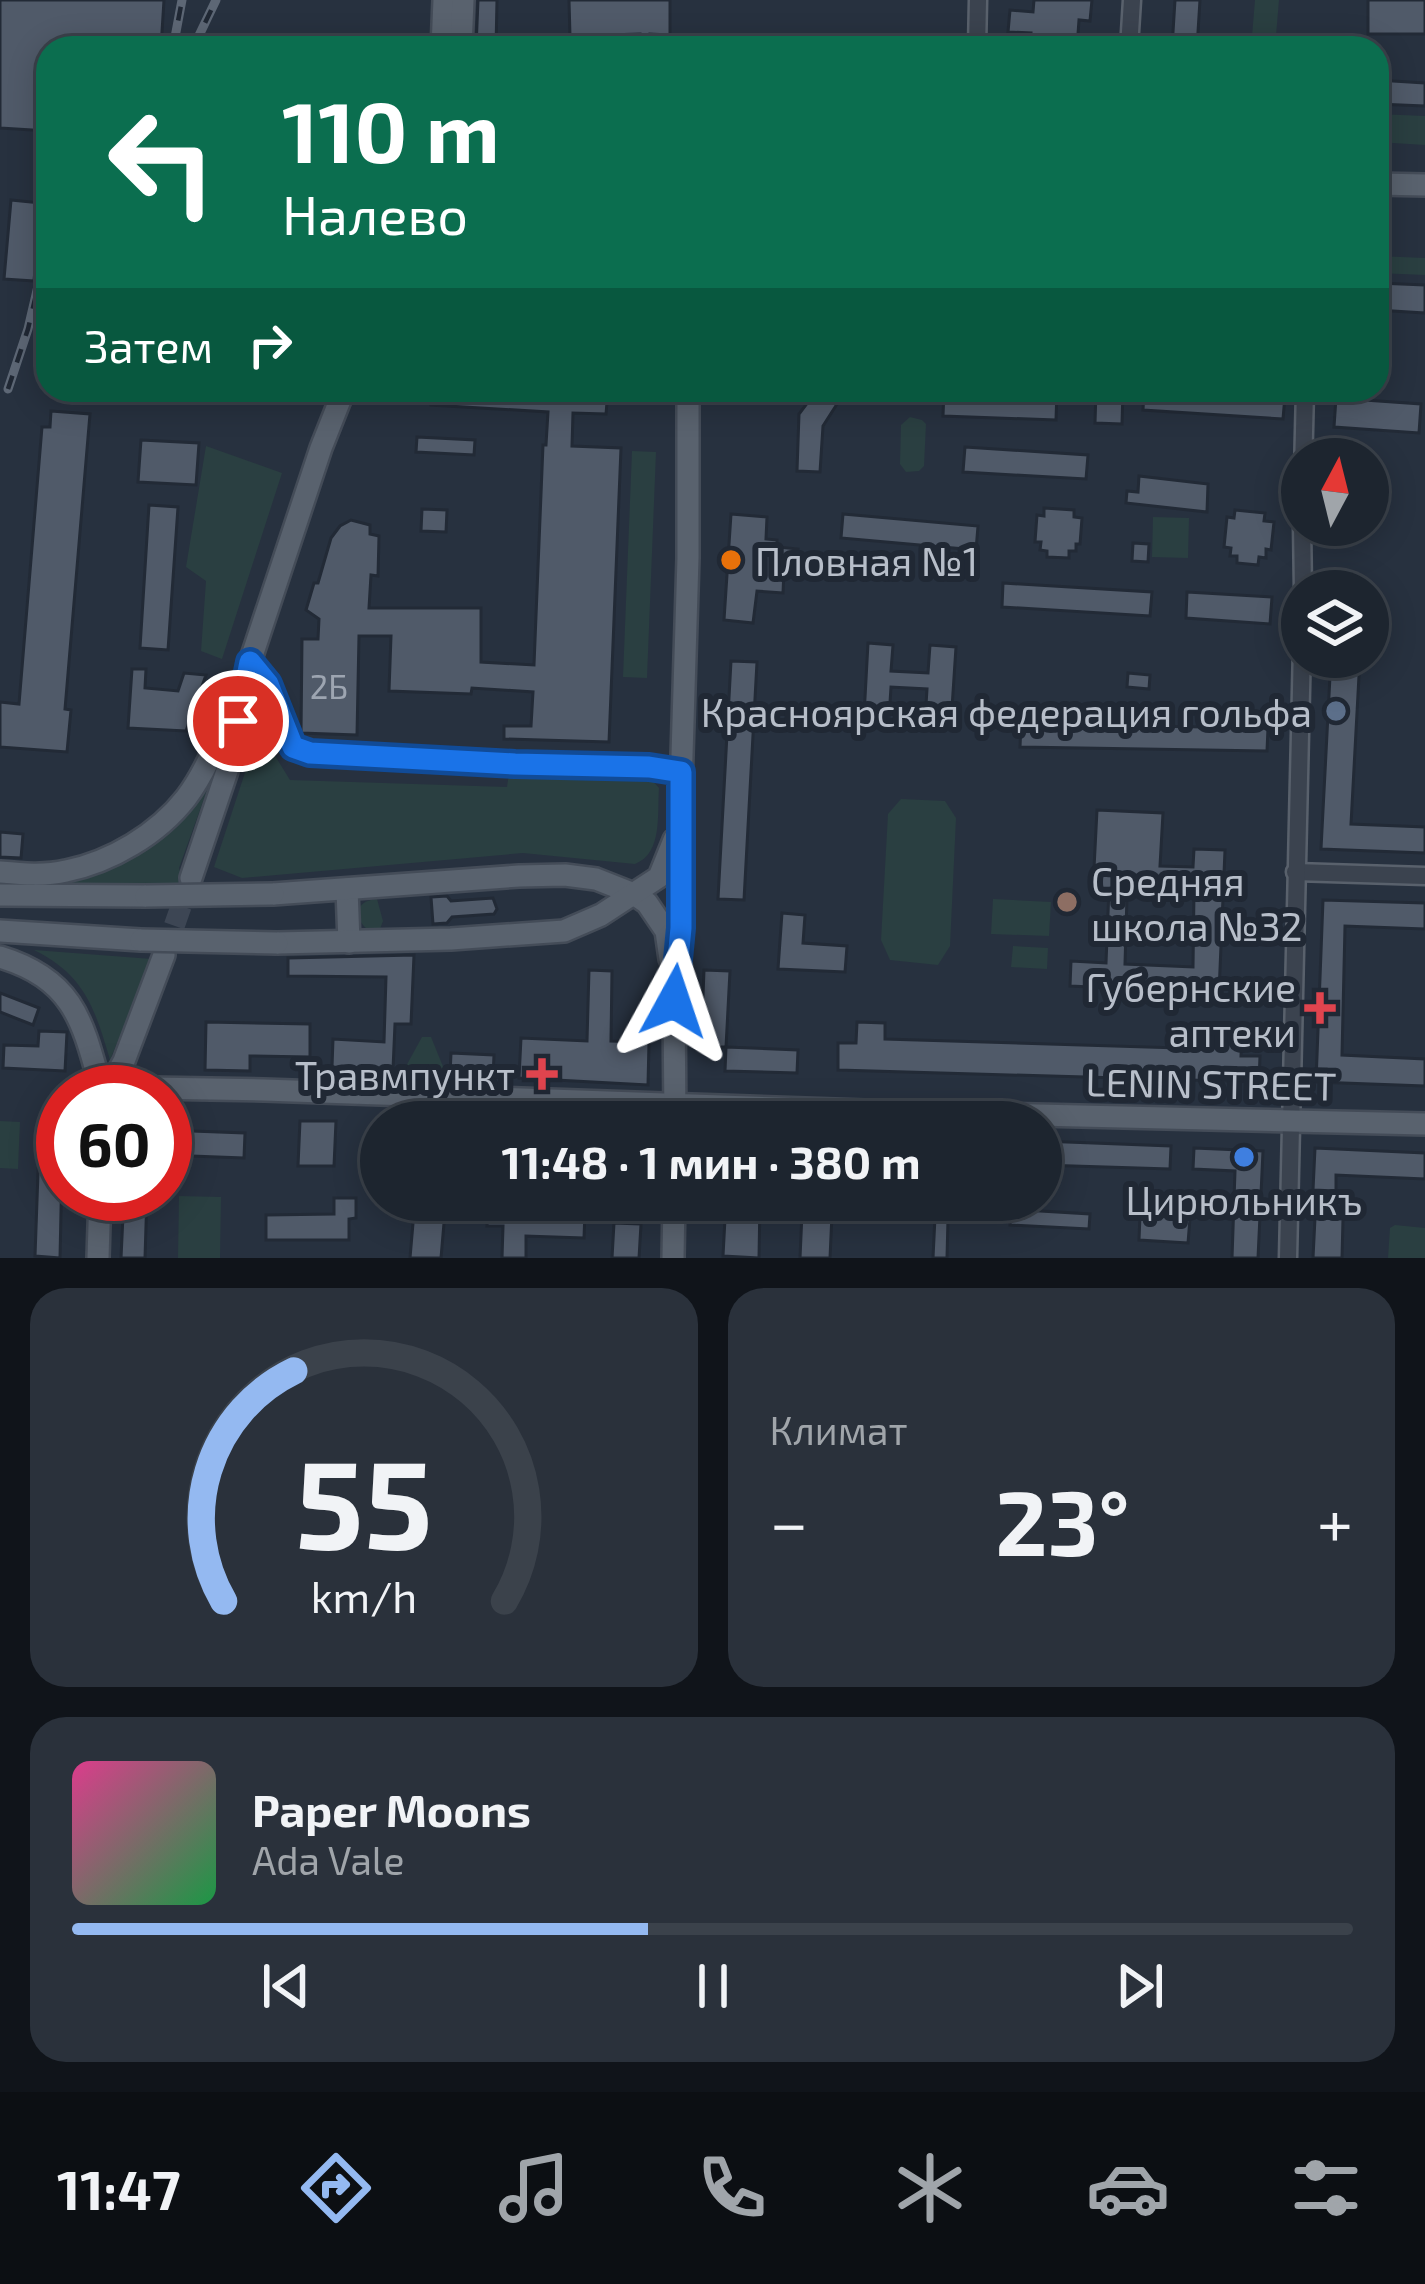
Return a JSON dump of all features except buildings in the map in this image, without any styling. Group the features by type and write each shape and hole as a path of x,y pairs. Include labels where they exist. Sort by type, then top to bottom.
{"main road":[{"path":"442,36 444,0"},
{"path":"462,36 463,0"},
{"path":"1389,184 1425,184"},
{"path":"0,872 63,872 100,862 148,835 186,798 213,752 249,665 339,402"},
{"path":"675,1101 691,402"},
{"path":"191,878 227,770 249,665"},
{"path":"0,931 277,943 564,932 601,915 659,877 680,821"},
{"path":"0,895 273,894 565,875 596,879 634,893 666,931 674,1001"},
{"path":"347,889 349,942"},
{"path":"122,1065 164,956"},
{"path":"0,957 46,979 73,1004 96,1065"},
{"name":"LENIN STREET","path":"192,1089 455,1101"},
{"name":"LENIN STREET","path":"1062,1117 1425,1124"},
{"path":"98,1258 99,1221"},
{"path":"673,1258 674,1221"}],"street":[{"path":"977,0 977,36"},
{"path":"1130,36 1132,0"},
{"path":"1304,438 1305,402"},
{"path":"249,665 268,684 293,747 310,753 681,772"},
{"path":"1288,1258 1301,678"},
{"path":"1295,872 1425,876"}],"green space":[{"path":"1255,0 1279,0 1276,36 1252,36"},
{"path":"1389,114 1425,116 1425,145 1389,143"},
{"path":"1389,256 1425,258 1425,275 1389,274"},
{"path":"910,417 926,424 924,466 906,472 900,464 901,425"},
{"path":"206,446 282,473 222,659 201,651 206,581 186,567"},
{"path":"632,451 656,452 647,678 623,677"},
{"path":"1153,517 1189,518 1188,558 1152,557"},
{"path":"259,730 290,780 507,787 509,773 651,779 659,788 654,842 635,864 523,853 242,878 214,867"},
{"path":"210,782 179,868 177,888 66,890 65,884 125,859 176,828"},
{"path":"901,799 945,801 956,818 950,946 938,965 890,960 881,940 888,814"},
{"path":"377,899 383,921 380,929 369,931 358,911"},
{"path":"993,899 1051,902 1049,936 991,934"},
{"path":"1013,946 1048,948 1047,969 1011,967"},
{"path":"34,950 152,959 110,1060 86,995 65,971"},
{"path":"422,1037 431,1037 444,1069 405,1068"},
{"path":"0,1121 20,1122 18,1169 0,1168"},
{"path":"192,1196 221,1197 220,1258 178,1258 179,1221 192,1221"},
{"path":"1390,1228 1425,1228 1425,1258 1388,1258"}],"tunnel":[{"path":"164,955 191,878"}],"railway":[{"path":"175,36 182,0"},
{"path":"199,36 216,0"},
{"path":"8,389 36,295"}],"place":[{"name":"Пловная №1","path":"731,560"},
{"name":"Красноярская федерация гольфа","path":"1336,711"},
{"name":"Средняя школа №32","path":"1067,902"},
{"name":"Губернские аптеки","path":"1320,1008"},
{"name":"Травмпункт","path":"542,1074"},
{"name":"Цирюльникъ","path":"1244,1157"}],"route":[{"path":"238,721 250,662 268,684 293,747 310,753 681,772 681,928 674,1001"}]}
